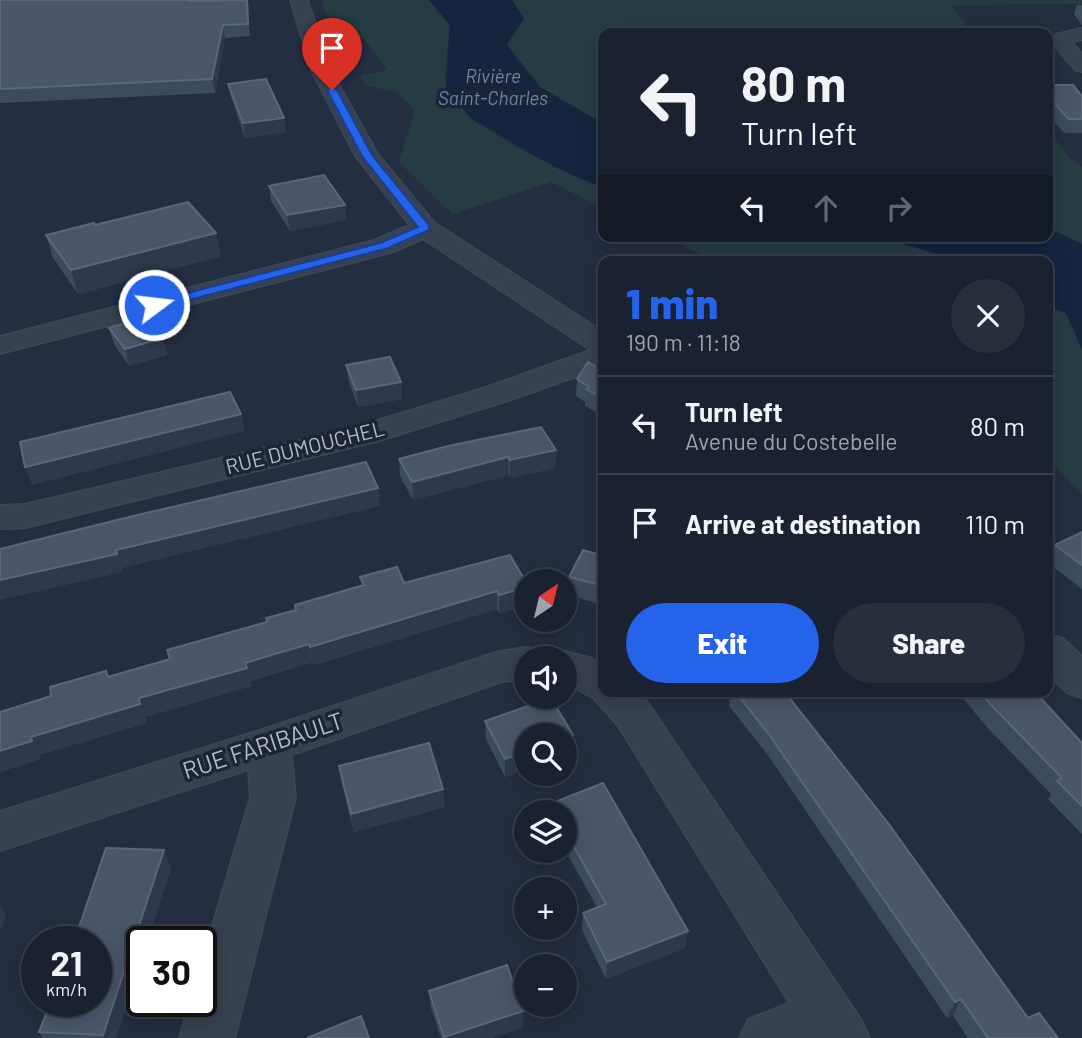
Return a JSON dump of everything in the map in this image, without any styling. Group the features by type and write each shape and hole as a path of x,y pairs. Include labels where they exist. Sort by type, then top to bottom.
{"street":[{"path":"299,0 321,70 364,149 425,228 598,342"},
{"path":"1082,34 1063,38 1061,42 1082,66"},
{"path":"0,345 384,246 425,228"},
{"name":"RUE DUMOUCHEL","path":"0,517 25,516 367,434 497,394 598,358"},
{"path":"1053,654 1082,682"},
{"name":"RUE FARIBAULT","path":"0,831 269,745 499,667 514,665"},
{"path":"577,669 598,681"},
{"path":"617,697 634,713 835,1027 767,1038"},
{"path":"206,1038 273,797 269,745"}],"green space":[{"path":"322,0 429,0 450,25 445,79 454,100 469,115 512,144 598,186 598,206 551,182 452,214 399,162 415,110 398,93 365,85 360,76 387,70 363,38 342,31 325,12"},
{"path":"512,0 1082,0 1082,4 952,5 968,28 598,28 598,121 539,87 506,44 524,19"},
{"path":"1053,137 1070,158 1082,167 1082,244 1053,231"},
{"path":"675,242 896,242 943,256 705,256"},
{"path":"1053,309 1066,313 1082,350 1082,494 1053,464"}],"water":[{"name":"Rivière Saint-Charles","path":"429,0 512,0 524,19 507,45 540,87 598,121 598,186 555,167 470,118 446,86 450,25"},
{"path":"1053,230 1082,244 1082,350 1066,313 1053,309 1053,256 941,255 896,242 1053,242"}],"building":[{"path":"0,0 247,0 248,24 223,25 212,79 0,89"},
{"path":"266,79 284,118 243,123 228,84"},
{"path":"1053,85 1073,85 1082,96 1082,119 1068,119 1053,101"},
{"path":"324,175 345,205 287,215 269,186"},
{"path":"188,202 216,233 71,270 46,235 94,223 95,225"},
{"path":"146,317 163,338 125,349 109,328"},
{"path":"390,357 401,382 356,390 346,365"},
{"path":"588,362 598,368 598,396 586,389 589,387 577,379"},
{"path":"230,392 241,414 25,467 20,442"},
{"path":"541,427 556,450 510,460 508,457 412,482 399,459 448,446"},
{"path":"366,462 378,488 116,550 117,554 0,580 0,549"},
{"path":"1082,532 1082,565 1055,545"},
{"path":"583,550 598,554 598,584 578,579 578,569 573,569"},
{"path":"510,555 518,569 514,569 514,591 499,595 497,591 310,647 309,644 245,663 247,668 139,698 140,704 31,737 32,741 0,751 0,712 51,696 50,687 106,671 108,677 170,659 167,650 267,622 266,618 296,610 295,605 364,585 360,577 397,567 404,583"},
{"path":"740,697 789,697 888,823 1028,1018 1039,1013 1058,1038 988,1038 961,999 955,1002 770,736"},
{"path":"984,697 1040,697 1082,743 1082,806 1057,781 1062,778"},
{"path":"519,709 558,709 566,723 514,723 514,756 505,759 485,721"},
{"path":"429,743 443,789 351,814 339,766"},
{"path":"603,783 688,931 607,962 583,913 606,904 577,852 577,800 560,800"},
{"path":"106,848 164,850 139,926 126,926 126,965 112,1008 112,926 79,926"},
{"path":"507,965 514,985 514,1014 444,1037 429,991"},
{"path":"361,1016 369,1038 307,1038"},
{"path":"45,1017 109,1017 103,1035 39,1032"}],"route":[{"path":"154,305 384,246 425,228 367,156 332,90"}]}
